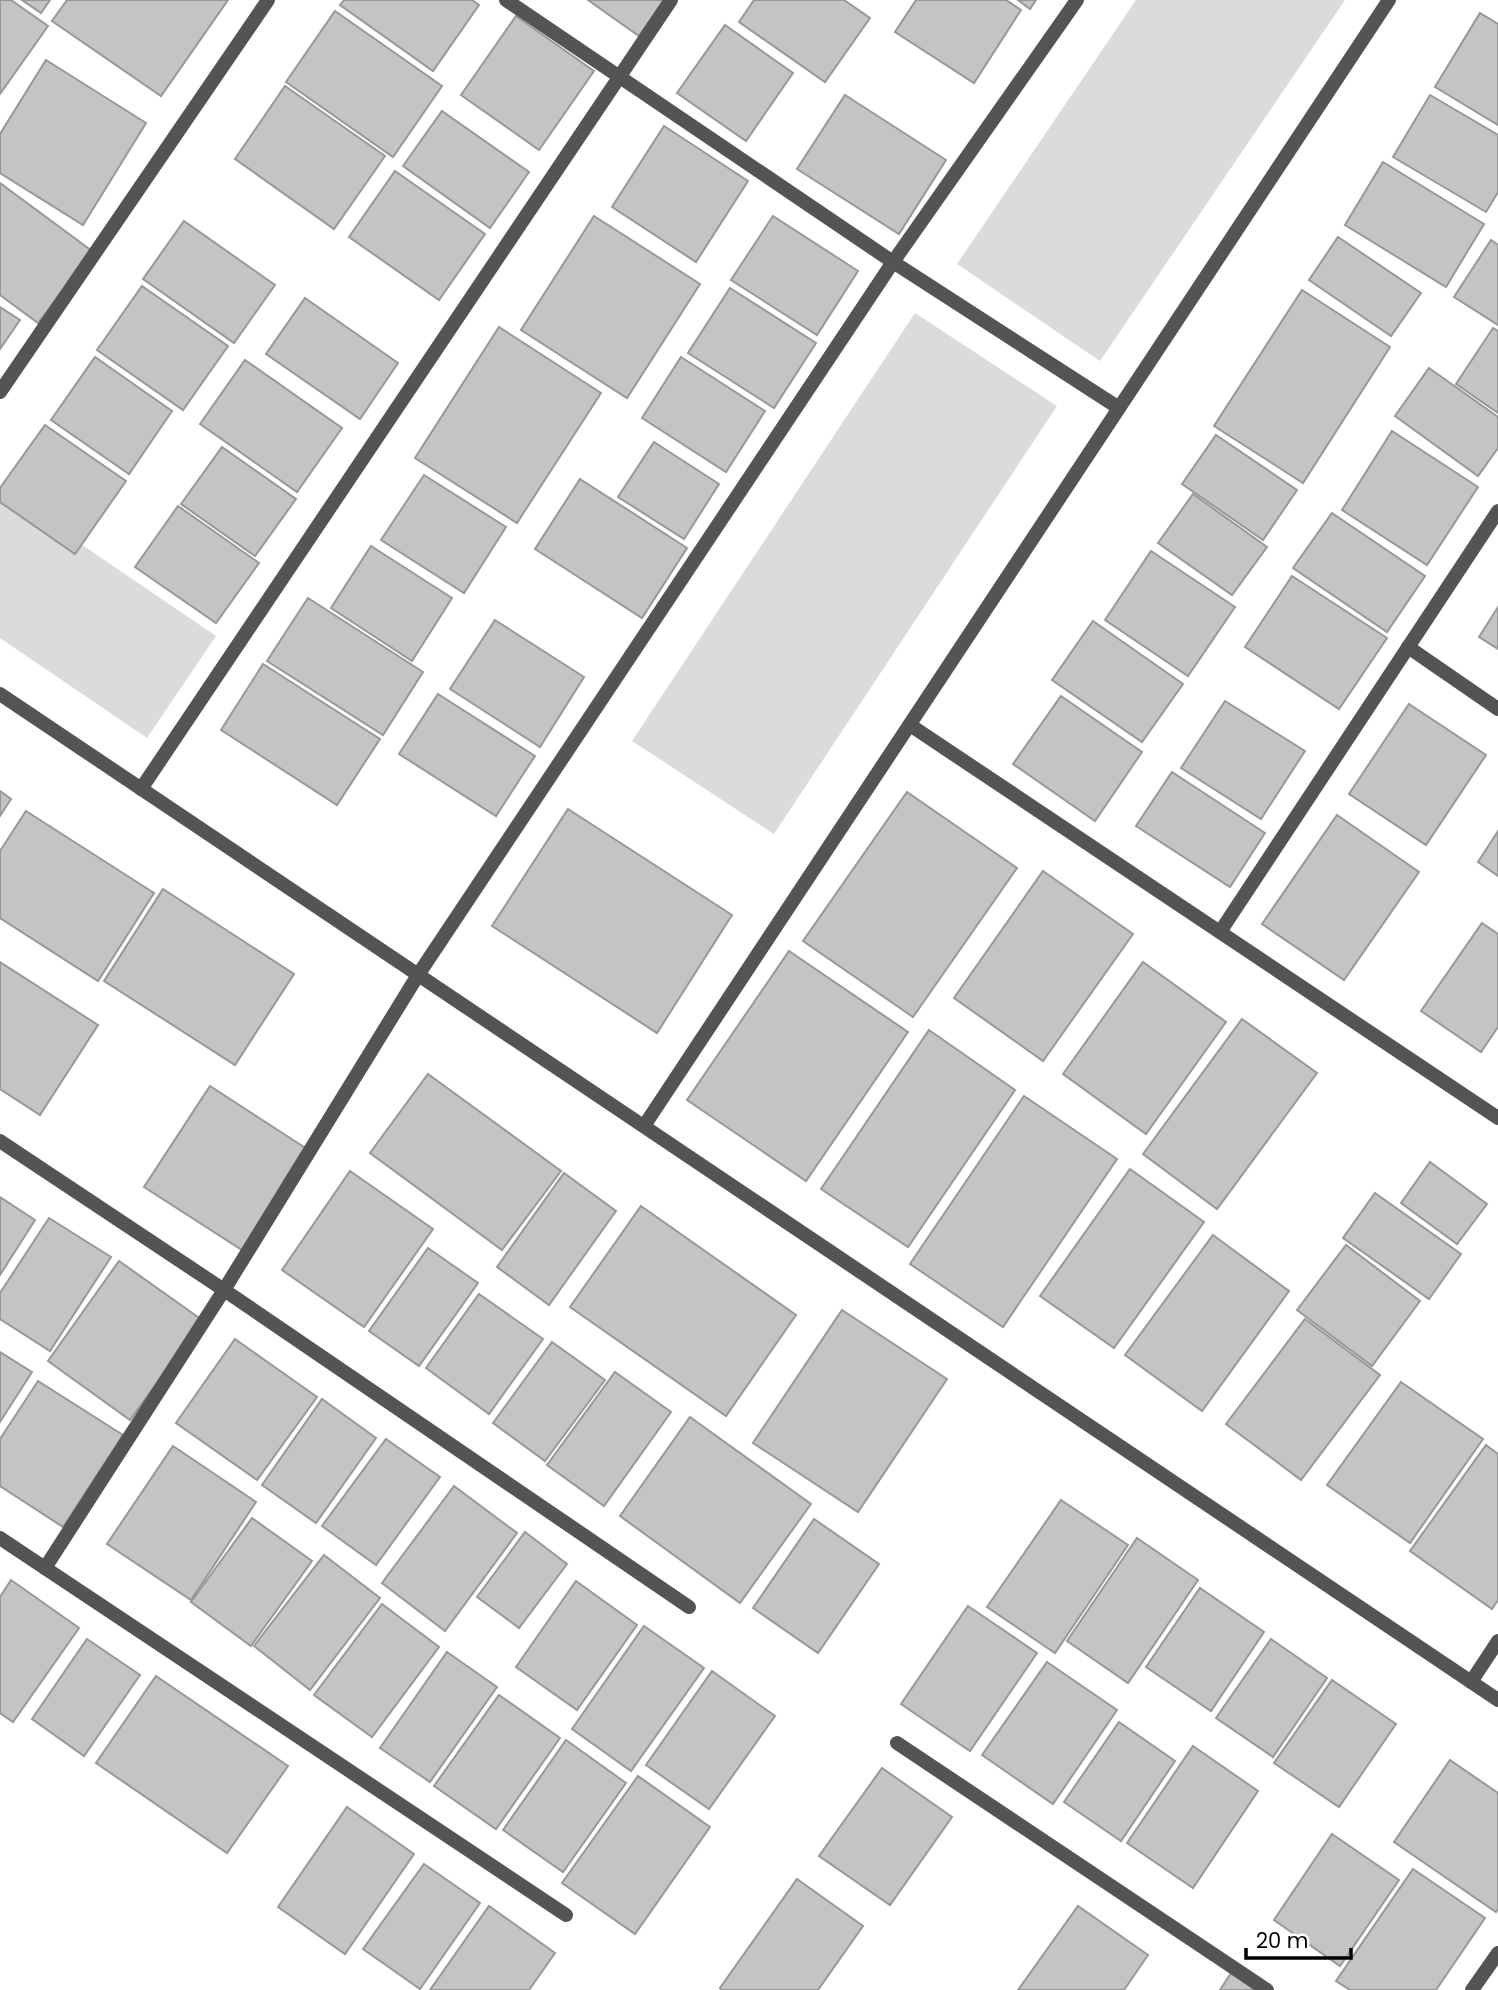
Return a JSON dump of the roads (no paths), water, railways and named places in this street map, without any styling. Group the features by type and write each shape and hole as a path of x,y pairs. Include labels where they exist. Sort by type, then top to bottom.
{"street":[{"path":"0,393 268,0"},
{"path":"506,0 893,262 1119,408"},
{"path":"141,789 671,0"},
{"path":"45,1568 224,1290 418,975 893,262 1077,0"},
{"path":"644,1126 1389,0"},
{"path":"1220,932 1498,511"},
{"path":"1408,647 1498,709"},
{"path":"0,694 1498,1700"},
{"path":"910,725 1498,1118"},
{"path":"0,1141 690,1607"},
{"path":"0,1538 566,1915"},
{"path":"1471,1682 1498,1641"},
{"path":"897,1743 1267,1990"},
{"path":"1472,1990 1498,1953"}]}
